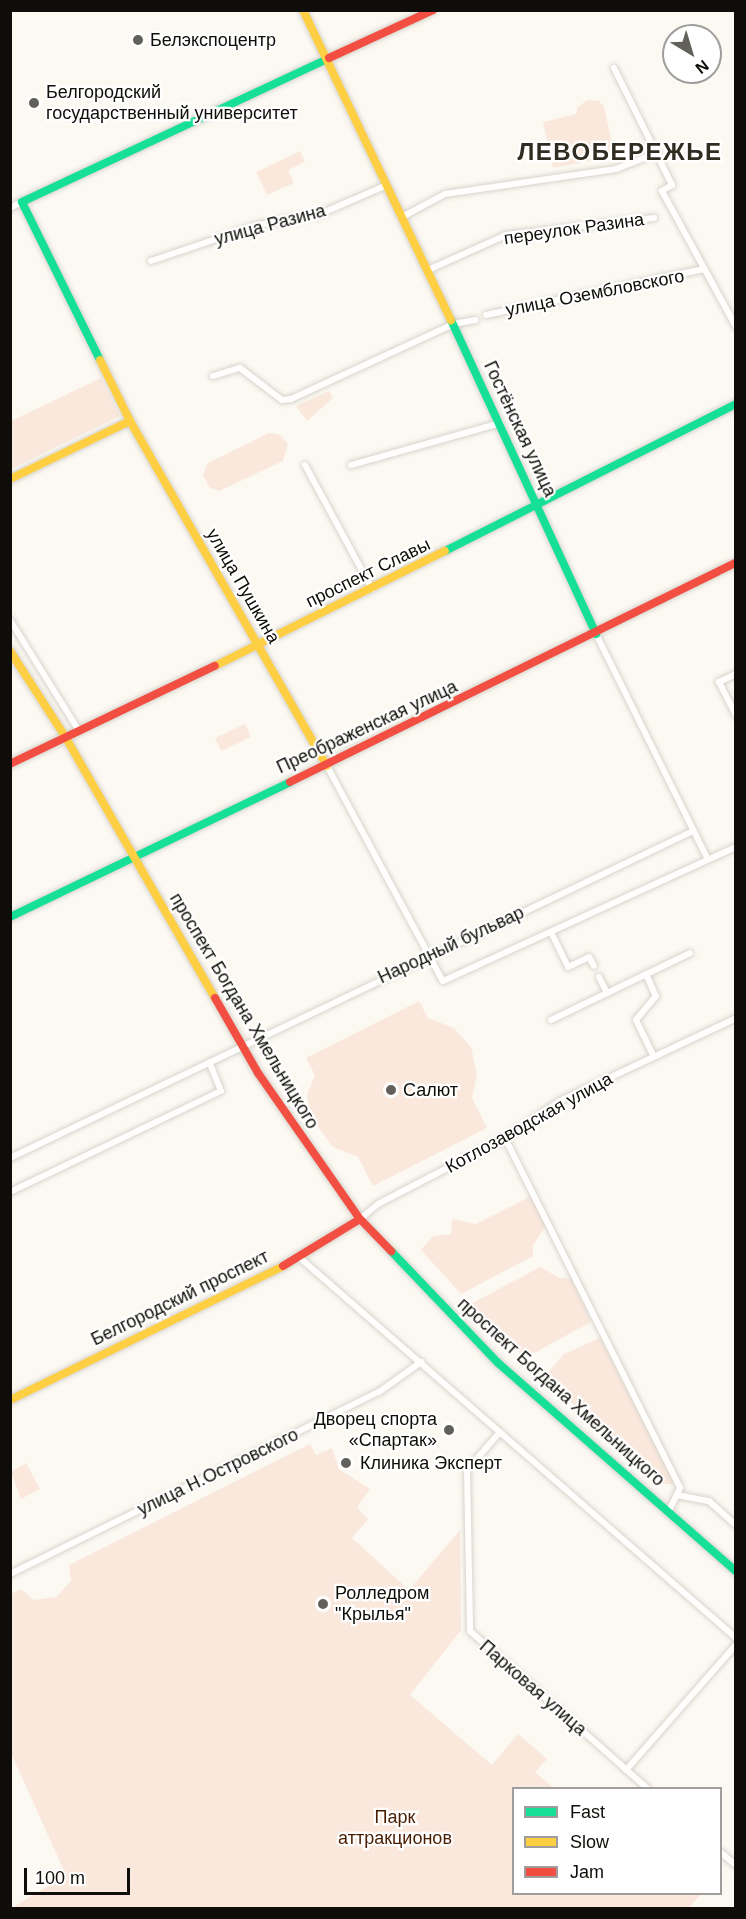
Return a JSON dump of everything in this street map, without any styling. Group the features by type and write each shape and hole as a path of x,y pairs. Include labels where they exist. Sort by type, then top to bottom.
{"main road":[{"name":"Гостёнская улица","path":"303,10 500,423 596,634"},
{"path":"22,202 433,10"},
{"name":"улица Пушкина","path":"22,202 130,421 327,766"},
{"name":"проспект Славы","path":"10,764 372,590 539,507 735,405"},
{"path":"10,479 130,421"},
{"name":"Преображенская улица","path":"10,917 133,856 327,766 735,563"},
{"name":"проспект Богдана Хмельницкого","path":"10,651 66,738 242,1046 290,1123 362,1221 498,1363 735,1571"},
{"name":"Белгородский проспект","path":"10,1400 300,1258 362,1221"}],"street":[{"path":"614,68 672,185 662,191 735,327"},
{"path":"402,217 445,195 616,169 657,153"},
{"name":"улица Разина","path":"151,261 258,225 320,214 387,185"},
{"path":"10,208 22,202"},
{"name":"переулок Разина","path":"428,270 506,236 654,218"},
{"name":"улица Озембловского","path":"486,315 704,269"},
{"path":"213,376 240,368 282,400 291,399 453,324 476,320"},
{"path":"351,465 500,423"},
{"path":"305,465 372,590"},
{"path":"10,620 79,731"},
{"name":"Гостёнская улица","path":"596,634 708,860"},
{"path":"735,674 719,682 735,715"},
{"name":"улица Пушкина","path":"327,766 444,981"},
{"name":"Народный бульвар","path":"10,1158 430,954 693,831"},
{"name":"Народный бульвар","path":"444,981 735,847"},
{"path":"551,932 568,967 589,957 594,966"},
{"path":"551,1020 690,953"},
{"path":"646,974 656,996 636,1020 654,1057"},
{"path":"598,976 607,993"},
{"name":"Котлозаводская улица","path":"362,1221 387,1199 505,1138 560,1101 735,1018"},
{"path":"10,1191 221,1091 209,1062"},
{"path":"505,1138 680,1488 669,1511"},
{"path":"300,1258 735,1638"},
{"name":"улица Н.Островского","path":"10,1574 379,1392 421,1362"},
{"name":"Парковая улица","path":"500,1432 467,1470 470,1631 646,1787"},
{"path":"677,1495 709,1501 735,1525"},
{"path":"626,1770 735,1645"},
{"path":"722,1854 735,1865"}],"green space":[{"path":"587,100 599,101 604,107 615,156 553,168 543,122 576,114 578,107"},
{"path":"300,151 305,162 288,170 294,183 267,195 256,172"},
{"path":"101,378 120,416 11,469 11,421"},
{"path":"329,391 333,398 307,421 296,406"},
{"path":"269,433 280,435 288,444 283,461 219,491 209,487 203,475 208,463"},
{"path":"245,724 251,737 221,751 215,738"},
{"name":"Салют","path":"419,1001 428,1018 454,1028 471,1047 477,1074 472,1098 487,1128 373,1186 358,1157 333,1147 312,1119 307,1095 315,1075 306,1058"},
{"path":"531,1196 546,1226 533,1245 533,1256 461,1294 421,1250 433,1236 451,1234 452,1219 476,1224"},
{"path":"540,1267 560,1278 571,1278 591,1322 525,1358 469,1305"},
{"path":"600,1338 675,1484 664,1484 648,1460 637,1467 545,1376 564,1354"},
{"name":"Парк аттракционов","path":"310,1444 316,1455 332,1448 339,1469 370,1489 357,1507 368,1519 352,1538 409,1590 460,1530 461,1630 410,1695 492,1765 518,1734 547,1759 535,1772 553,1787 512,1787 512,1895 700,1895 689,1908 12,1908 66,1875 11,1753 11,1594 21,1589 34,1600 56,1597 71,1581 69,1565"},
{"path":"26,1463 40,1489 21,1499 11,1472"}],"traffic: fast":[{"path":"100,360 22,202 329,58"},
{"path":"451,320 596,634"},
{"path":"445,551 736,404"},
{"path":"10,917 290,782"},
{"path":"391,1251 498,1363 736,1571"}],"traffic: slow":[{"path":"303,10 451,320"},
{"path":"100,360 130,421 327,766"},
{"path":"10,479 130,421"},
{"path":"215,666 445,551"},
{"path":"10,651 66,738 215,998"},
{"path":"10,1400 283,1266"}],"traffic: jam":[{"path":"329,58 433,10"},
{"path":"290,782 736,563"},
{"path":"10,764 215,666"},
{"path":"215,998 258,1073 360,1219 391,1251"},
{"path":"283,1266 360,1219"}],"place":[{"name":"Белэкспоцентр","path":"138,40"},
{"name":"Белгородский государственный университет","path":"34,103"},
{"name":"Салют","path":"391,1090"},
{"name":"Дворец спорта «Спартак»","path":"449,1430"},
{"name":"Клиника Эксперт","path":"346,1463"},
{"name":"Ролледром \"Крылья\"","path":"323,1604"}],"district":[{"name":"ЛЕВОБЕРЕЖЬЕ","path":"620,152"}]}
